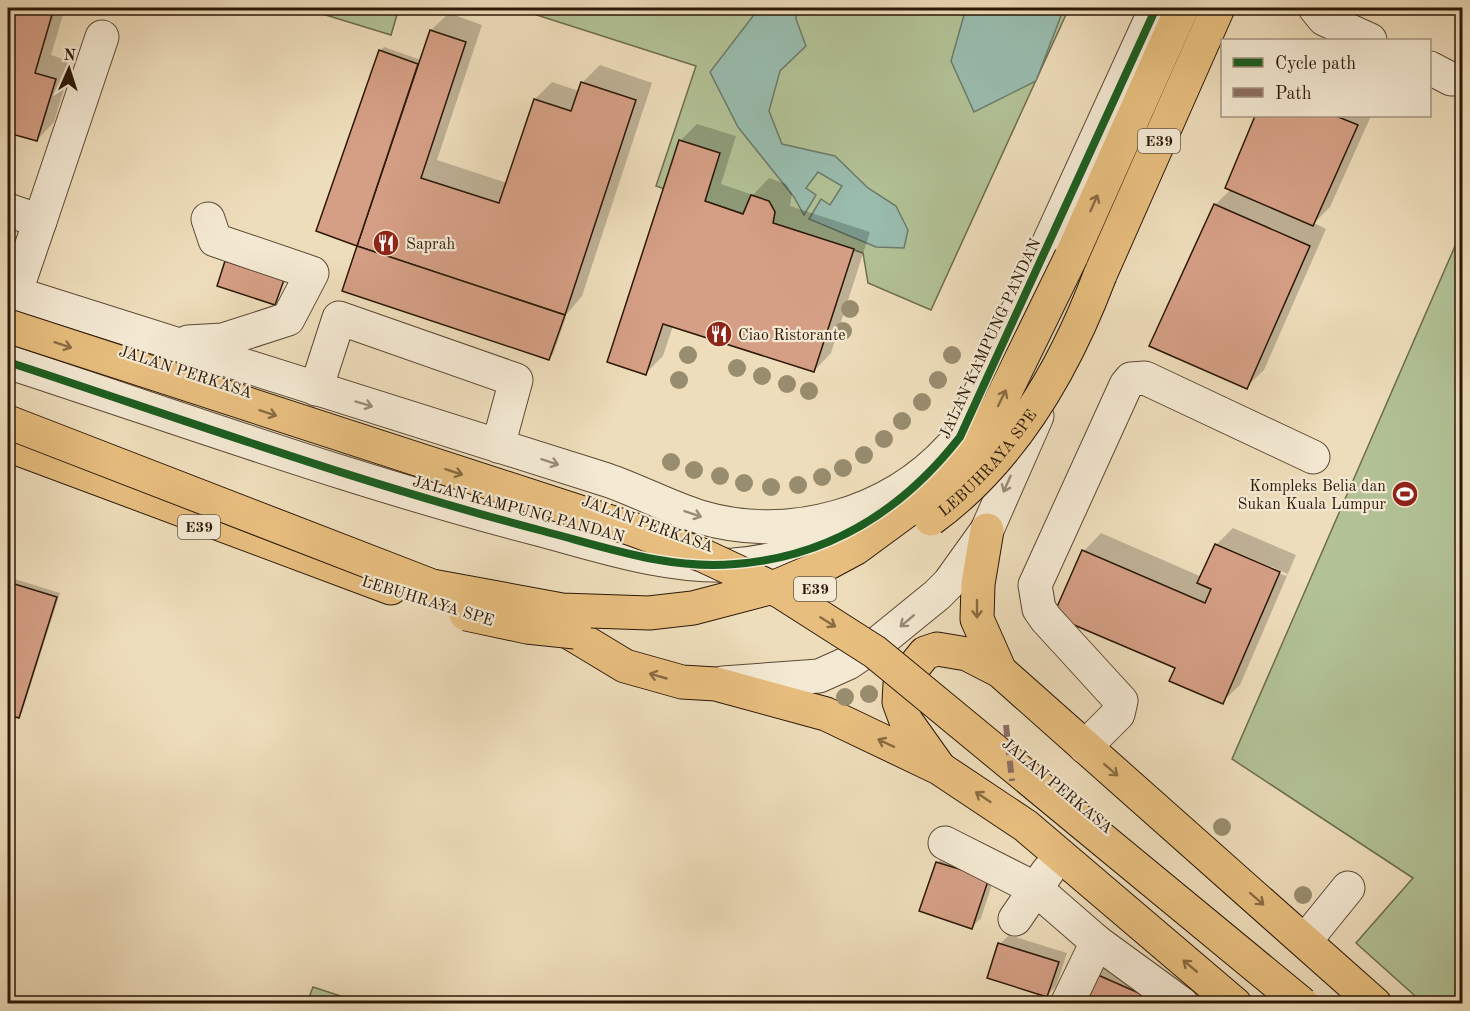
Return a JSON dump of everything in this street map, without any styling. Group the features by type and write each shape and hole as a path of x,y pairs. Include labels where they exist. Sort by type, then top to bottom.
{"main road":[{"name":"LEBUHRAYA SPE","path":"8,466 384,576 562,610 649,613 703,606 777,586 817,569 856,548 892,524 946,475 992,419 1071,256 1182,8"},
{"name":"LEBUHRAYA SPE","path":"8,435 384,576 435,605 481,618 527,627 587,632 670,629 763,609 852,571 894,545 934,516 971,483 1005,447 1035,408 1061,366 1083,321 1100,275 1217,8"},
{"name":"JALAN PERKASA","path":"8,326 632,529 702,555 781,592 875,652 1302,1004"},
{"path":"8,422 384,576"},
{"path":"8,435 216,500 456,585 567,631 625,666 682,682 716,684 826,714 939,768 1026,826 1235,1004"},
{"path":"8,445 384,576"},
{"path":"987,530 978,584 977,619 999,671"},
{"path":"939,768 906,721 899,702 900,684 925,653 937,649 967,654 999,671 1375,1004"}],"street":[{"name":"JALAN KAMPUNG PANDAN","path":"8,362 468,511 646,557 700,565 734,565 800,553 862,526 916,487 960,437 1156,8"},
{"path":"716,684 819,676 848,663 878,644 949,583 987,530 1217,8"},
{"path":"1315,8 1324,19 1368,39"},
{"path":"11,293 40,221 102,37"},
{"path":"1431,68 1452,78 1462,79"},
{"path":"8,210 40,221"},
{"path":"172,343 223,340 288,320 312,273 215,240 208,219"},
{"name":"JALAN KAMPUNG PANDAN","path":"11,293 498,446 610,470 703,518 759,525 802,525 834,519 894,494 921,476 960,437"},
{"path":"316,389 339,318 516,380 498,446"},
{"path":"1085,747 1118,714 1121,701 1046,619 1039,609 1035,585 1126,385 1131,379 1145,378 1313,457"},
{"path":"945,843 1036,888 1096,942 1182,1004"},
{"path":"1015,919 1059,855"},
{"path":"1305,941 1348,888"},
{"path":"1068,1004 1096,942"}],"shaded area":[{"path":"303,8 399,8 391,35"},
{"path":"515,8 1069,8 931,310 868,283 863,253 773,223 775,212 769,201 751,195 743,214 705,201 719,153 679,141 665,189 656,186 696,66"},
{"path":"764,8 797,8 796,19 806,46 780,71 769,111 782,144 835,156 868,188 896,206 908,230 904,248 876,247 809,219 821,199 830,205 842,186 818,172 806,188 816,195 804,215 794,197 738,127 710,72 753,16"},
{"path":"966,8 1064,8 1036,81 974,112 951,61"},
{"name":"Kompleks Belia dan Sukan Kuala Lumpur","path":"1462,230 1462,1003 1423,1003 1356,943 1413,878 1232,759"},
{"path":"313,987 362,1003 307,1003"}],"building":[{"path":"8,8 54,8 35,73 56,79 37,141 8,133"},
{"path":"121,8 140,8 138,12"},
{"path":"430,30 466,42 421,178 499,203 534,99 571,111 581,82 636,100 565,315 357,246"},
{"path":"379,50 418,64 357,246 316,231"},
{"path":"1255,117 1338,117 1358,125 1313,226 1225,188"},
{"path":"679,140 720,153 705,201 743,214 751,195 769,201 775,212 773,223 854,249 814,372 663,324 646,375 607,362"},
{"path":"1214,204 1310,246 1247,389 1149,346"},
{"path":"357,246 565,315 549,360 342,291"},
{"path":"225,261 284,280 275,305 217,286"},
{"path":"1215,544 1280,572 1223,704 1169,681 1175,668 1053,616 1082,550 1205,603 1211,589 1197,583"},
{"path":"8,582 57,597 19,718 8,715"},
{"path":"936,862 989,878 972,929 919,911"},
{"path":"998,943 1059,962 1047,997 987,978"},
{"path":"1091,972 1164,1004 1077,1004"}],"marked path":[{"path":"1006,725 1012,781"}],"cycle path":[{"path":"8,362 408,493 638,556 686,564 710,565 770,560 802,551 833,540 862,525 889,507 914,487 960,437 1156,8"}],"place":[{"name":"Saprah","path":"386,243"},
{"name":"Ciao Ristorante","path":"719,334"},
{"name":"Kompleks Belia dan Sukan Kuala Lumpur","path":"1405,494"}]}
